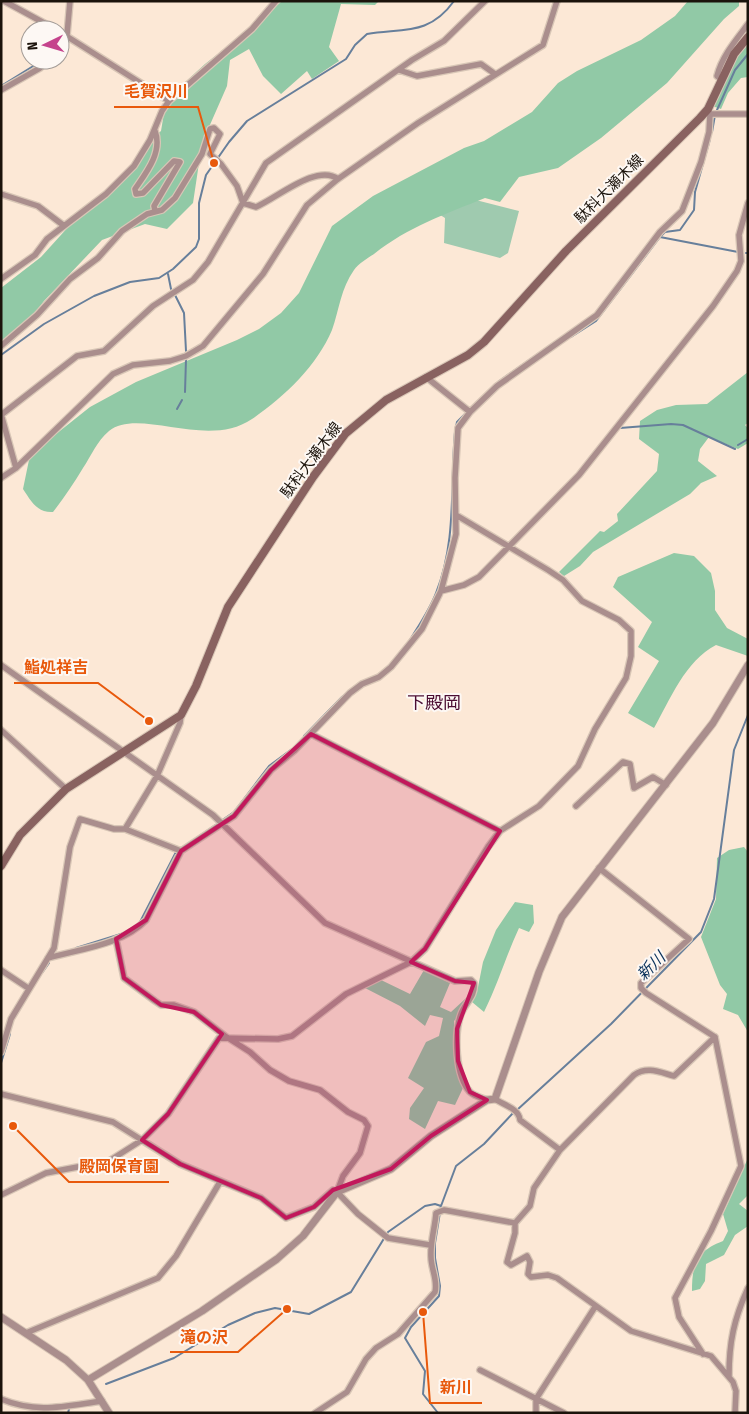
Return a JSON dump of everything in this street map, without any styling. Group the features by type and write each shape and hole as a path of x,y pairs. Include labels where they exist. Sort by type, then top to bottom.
{"main road":[{"name":"駄科大瀬木線","path":"1,866 20,836 66,789 181,715 196,686 228,607 318,469 345,434 364,416 386,400 468,355 484,342 566,251 709,112 721,78 734,54 748,37"}],"street":[{"path":"4,1 39,20"},
{"path":"68,20 70,1"},
{"path":"1,279 35,255 47,239 106,194 134,166 155,131 162,111 168,101 252,29 276,1"},
{"path":"16,468 1,414 77,356 104,351 153,306 193,280 208,262 266,163 304,134 444,41 485,1"},
{"path":"1,478 16,468 113,374 133,366 170,361 186,356 203,346 263,274 307,205 338,179 418,123 543,45 557,1"},
{"path":"721,78 718,76 719,70 728,50 748,24"},
{"path":"70,37 168,101"},
{"path":"399,70 417,76 482,64 495,74"},
{"path":"1,90 36,70"},
{"path":"48,958 116,939 133,932 146,920 179,850 234,816 271,770 294,752 350,693 362,684 379,677 396,662 422,629 441,591 456,534 455,478 458,428 470,412 497,386 593,319 660,232 682,211 701,162 709,132 709,112 748,114"},
{"path":"1,346 37,315 74,275 98,258 122,231 155,211 162,210 180,192 202,154 208,132 214,128 220,134 210,150 213,158 237,186 243,203"},
{"path":"155,131 158,138 153,163 135,189 136,194 143,193 174,161 179,161 180,165 154,206 155,211"},
{"path":"243,203 256,207 312,176 331,173 338,179"},
{"path":"1,194 38,206 63,225"},
{"path":"441,591 473,581 511,546 579,475 713,306 737,271 741,261 739,235 748,203"},
{"path":"426,377 470,412"},
{"path":"1,1195 46,1173 110,1161 142,1140 168,1114 219,1038 225,1036 278,1039 292,1036 346,994 411,962 425,949 488,847 500,831 539,806 578,766 595,729 626,678 631,656 631,631 627,625 582,601 563,580 511,546 456,515"},
{"path":"1,665 213,815 325,923 455,981 471,980 474,983 473,994 461,1012 457,1029 458,1062 463,1081 470,1092 487,1100"},
{"path":"495,1099 556,929 599,868 713,723 748,665"},
{"path":"125,829 157,776 180,723 181,715"},
{"path":"1,730 66,789"},
{"path":"311,734 500,831"},
{"path":"576,806 623,762 630,764 632,786 634,788 653,777 666,785"},
{"path":"1,1052 11,1019 28,988 54,948 70,847 80,819 114,829 125,829 179,850"},
{"path":"599,868 689,939 641,983 641,988 646,994 715,1037 741,1166 711,1231 675,1298 679,1318 703,1354"},
{"path":"88,1380 202,1311 277,1259 304,1236 337,1192 342,1176 360,1153 368,1126 364,1120 348,1112 320,1090 289,1081 270,1070 250,1052 225,1036 194,1012 174,1005 161,1005 124,978 116,939"},
{"path":"1,970 28,988"},
{"path":"715,1037 674,1076 651,1070 642,1070 634,1075 560,1150 534,1188 530,1206 515,1223 515,1232 507,1262 510,1265 527,1256 530,1262 528,1274 531,1278 548,1275 557,1278 594,1307 631,1330 711,1356 729,1376 736,1391 735,1413"},
{"path":"1,1094 113,1122 180,1164 261,1198 286,1218 314,1207 333,1190 381,1235 388,1238 430,1245"},
{"path":"337,1192 391,1169 431,1136 487,1100 495,1099 516,1111 520,1120 560,1150"},
{"path":"26,1333 158,1278 176,1256 220,1182"},
{"path":"315,1413 347,1392 366,1359 376,1348 398,1334 435,1292 436,1284 430,1245 436,1213 443,1210 515,1223"},
{"path":"729,1376 729,1348 732,1332 736,1316 748,1288"},
{"path":"536,1413 536,1400 594,1307"},
{"path":"1,1316 66,1360 88,1380 109,1413"},
{"path":"480,1370 564,1413"},
{"path":"1,1399 28,1408 62,1410 102,1401"}],"highlighted area":[{"path":"311,734 500,831 425,949 411,962 455,981 474,983 457,1029 458,1061 470,1092 487,1100 431,1136 391,1169 333,1190 314,1207 286,1218 261,1198 180,1164 142,1140 168,1114 222,1034 194,1012 161,1005 124,978 116,939 146,920 181,851 234,816 271,770"}],"green space":[{"path":"282,1 379,1 375,5 341,4 329,47 339,61 312,79 307,71 281,94 263,76 249,49 230,60 227,86 202,143 193,203 167,229 145,224 102,240 44,301 14,340 1,350 1,288 41,257 70,225 119,186 148,150 150,140 161,131 164,113 181,86"},
{"path":"688,1 739,1 739,6 724,19 667,83 601,138 558,168 519,177 500,202 485,198 441,216 400,236 361,263 354,270 346,284 332,330 318,356 298,380 264,411 234,427 215,431 138,423 122,425 109,431 101,439 53,512 43,511 32,502 23,489 29,460 51,438 90,407 136,382 259,329 281,313 299,293 332,226 373,196 464,148 484,141 532,112 558,83 577,71 641,40 675,16"},
{"path":"748,44 748,77 741,78 728,93 721,109 712,106 735,58"},
{"path":"464,197 519,211 508,253 500,258 444,243 445,218 434,211"},
{"path":"748,372 748,423 745,425 748,428 748,443 738,449 709,437 700,449 698,461 717,476 701,483 690,494 593,552 580,566 564,576 559,572 600,531 604,532 618,521 617,514 657,471 659,454 639,439 640,421 657,410 676,405 707,404"},
{"path":"674,553 694,556 711,573 715,591 715,610 727,628 748,639 748,656 716,645 705,652 695,661 679,682 654,728 628,713 659,661 638,647 652,622 613,587 618,577"},
{"path":"744,847 748,852 748,1032 738,1015 723,1009 727,994 720,985 701,937 716,899 717,858 729,850"},
{"path":"515,902 533,905 534,923 529,932 519,928 484,1012 472,1002 454,1021 454,1056 463,1088 455,1105 438,1101 425,1129 409,1119 410,1108 424,1088 408,1078 426,1042 439,1036 443,1018 430,1015 425,1026 400,1006 365,988 381,980 410,994 424,970 450,983 440,1007 451,1012 478,987 483,962 496,930"},
{"path":"748,1158 748,1195 739,1204 748,1211 748,1226 735,1235 724,1255 706,1264 705,1281 700,1289 692,1291 693,1273 698,1259 707,1249 723,1241 728,1231 723,1214"}],"waterway":[{"path":"1,355 44,324 94,296 130,282 159,278 173,269 196,247 199,239 199,203 206,175 229,142 247,121 346,59 355,45 367,34 404,30 425,25 445,12 454,1"},
{"path":"717,110 735,70 748,54"},
{"path":"1,86 27,70"},
{"path":"712,132 715,115"},
{"path":"571,337 596,321 665,232 680,230 694,210 695,192 710,139"},
{"path":"660,237 738,252"},
{"path":"168,274 171,289"},
{"path":"175,295 184,313 186,351"},
{"path":"498,382 555,342"},
{"path":"185,392 186,359"},
{"path":"177,409 182,400"},
{"path":"410,640 431,605 443,573 452,513 455,432 457,422 466,413"},
{"path":"620,428 671,424 683,425 735,449"},
{"path":"738,445 748,439"},
{"path":"304,736 342,697 362,681"},
{"name":"新川","path":"517,1110 611,1024 701,932 714,899 734,750 748,715"},
{"path":"221,821 234,812 269,766 292,749"},
{"path":"140,922 176,852 217,824"},
{"path":"76,948 124,933"},
{"path":"42,973 49,963"},
{"path":"1,1063 10,1034"},
{"name":"新川","path":"438,1413 423,1394 425,1371 405,1338 411,1327 439,1296 440,1286 435,1258 435,1243 441,1206 456,1166 484,1144 513,1113"},
{"path":"106,1384 174,1358 228,1325 255,1313 275,1308 309,1314 351,1292 388,1232 425,1206 435,1204 441,1206"},
{"path":"68,1413 69,1409"}],"place":[{"name":"毛賀沢川","path":"214,163"},
{"name":"鮨処祥吉","path":"149,721"},
{"name":"殿岡保育園","path":"13,1126"},
{"name":"滝の沢","path":"287,1309"},
{"name":"新川","path":"423,1312"}],"district":[{"name":"下殿岡","path":"434,703"}]}
